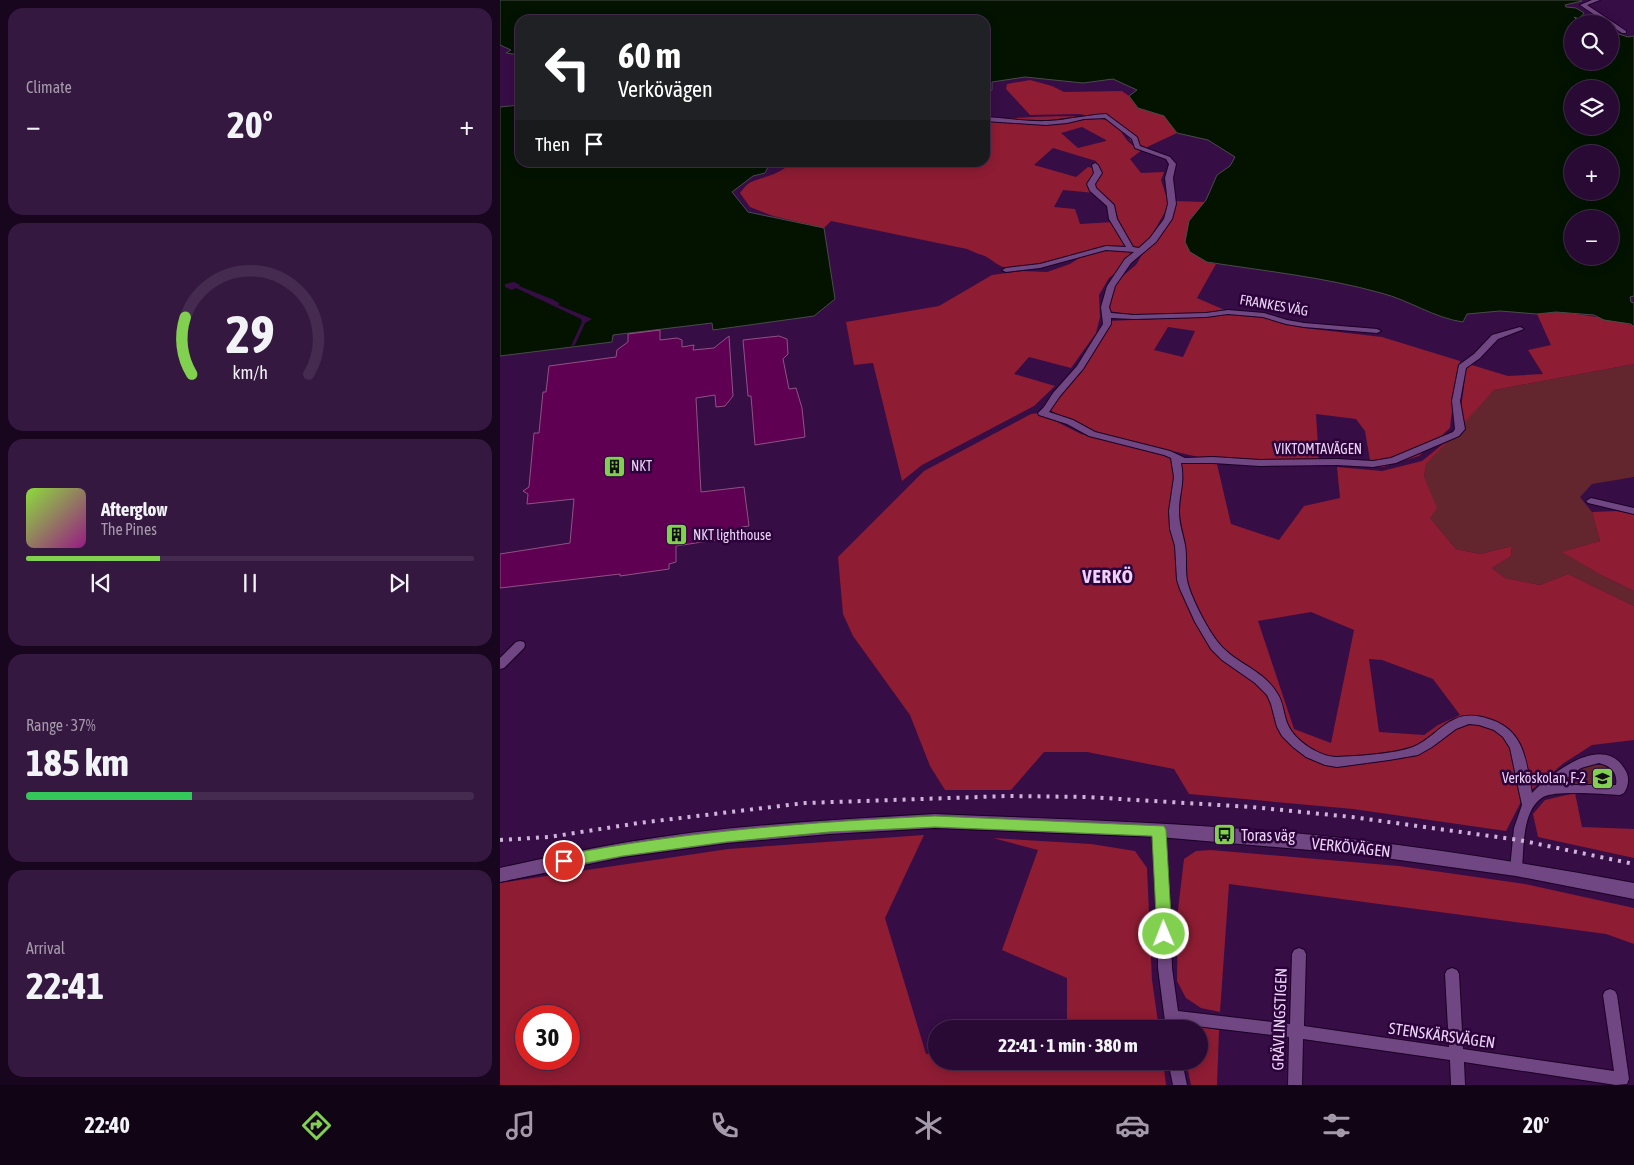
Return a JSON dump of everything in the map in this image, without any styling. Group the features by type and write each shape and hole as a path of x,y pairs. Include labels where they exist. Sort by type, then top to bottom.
{"main road":[{"name":"VERKÖVÄGEN","path":"500,875 623,850 726,836 829,827 935,821 1159,830 1356,847 1516,870 1634,891"}],"street":[{"path":"1597,0 1584,5 1624,32"},
{"path":"990,119 1046,123 1067,121 1084,116 1106,116 1135,138 1137,146 1171,161 1173,164 1169,171 1172,204 1168,219 1158,234 1128,261 1112,286 1105,307 1107,315"},
{"path":"1095,165 1098,173 1091,184 1093,189 1110,205 1114,219 1130,248"},
{"path":"1006,270 1040,266 1106,248 1141,250"},
{"name":"FRANKES VÄG","path":"1107,315 1134,317 1206,315 1228,312 1264,315 1304,325 1376,330"},
{"name":"VIKTOMTAVÄGEN","path":"1107,315 1107,324 1098,340 1056,395 1048,409 1042,413 1070,422 1092,434 1174,456 1184,461 1373,464 1393,461 1456,434 1460,429 1456,401 1462,366 1477,356 1495,336 1520,329"},
{"path":"1174,456 1179,478 1174,511 1175,529 1180,546 1185,589 1212,643 1270,691 1277,701 1283,726 1290,740 1332,762 1406,754 1418,750 1446,729 1466,719 1478,718 1500,727 1515,744 1528,806"},
{"path":"1591,501 1634,510"},
{"path":"500,665 520,645"},
{"path":"1516,870 1522,822 1528,806 1539,793 1564,772 1582,762 1594,759 1609,761 1618,768 1622,775 1623,783 1620,790 1560,790 1539,793"},
{"path":"1159,830 1164,900 1165,968 1173,1020"},
{"name":"GRÄVLINGSTIGEN","path":"1295,1085 1299,954"},
{"path":"1452,974 1458,1085"},
{"name":"STENSKÄRSVÄGEN","path":"1208,1025 1296,1031 1622,1079 1610,994"},
{"path":"1178,1070 1180,1085"}],"shaded area":[{"path":"500,0 1580,0 1582,1 1565,5 1566,7 1576,8 1584,13 1582,15 1564,15 1564,70 1619,70 1619,34 1628,37 1634,36 1634,296 1630,297 1631,302 1634,303 1634,327 1631,324 1604,320 1594,315 1556,312 1537,314 1500,311 1467,314 1463,322 1442,317 1391,296 1359,287 1207,262 1190,252 1185,242 1189,221 1206,200 1217,175 1230,166 1235,157 1208,140 1177,133 1164,116 1138,108 1129,96 1137,90 1113,79 1083,83 1025,77 992,82 992,90 990,90 990,15 515,15 515,54 506,53 511,50 500,45"},
{"path":"1030,80 1052,86 1064,92 1122,91 1129,96 1138,108 1164,116 1177,133 1145,148 1131,141 1116,121 1079,114 1030,115 1006,89 1007,84"},
{"path":"515,106 515,167 768,167 765,173 753,176 732,192 748,212 824,228 835,299 814,316 713,330 712,323 613,335 612,342 500,356 500,107"},
{"path":"1075,116 1099,118 1114,124 1132,145 1142,150 1130,159 1141,173 1164,172 1161,180 1169,205 1150,238 1140,248 1132,247 1119,222 1115,207 1096,189 1094,183 1101,174 1096,161 1053,148 1034,165 1076,177 1088,167 1094,168 1096,172 1089,183 1095,193 1063,190 1054,207 1075,209 1080,224 1113,222 1126,247 1096,249 1038,266 1009,268 967,249 831,221 824,228 773,216 750,207 740,193 750,183 777,173 786,167 990,167 990,120","holes":["1082,127 1106,141 1078,148 1061,133"]},
{"path":"1174,201 1205,202 1189,221 1206,262 1216,264 1197,298 1227,311 1206,314 1136,315 1108,311 1114,283 1136,265 1144,251 1156,239"},
{"path":"1105,250 1136,251 1127,264 1109,278 1099,295 1100,317 1096,333 1071,368 1029,357 1014,374 1055,386 1034,406 922,465 902,481 873,363 854,365 846,322 939,306 992,275 1022,271 1047,272 1070,264 1081,257"},
{"path":"1556,312 1613,320 1632,325 1634,327 1634,364 1494,390 1459,429 1465,380 1465,363 1508,376 1543,374 1528,350 1551,345 1537,314"},
{"path":"1233,313 1266,318 1304,328 1382,337 1460,361 1450,428 1419,456 1383,467 1371,466 1365,431 1356,419 1316,414 1319,462 1202,458 1085,430 1043,406 1064,389 1082,369 1097,346 1107,321 1205,317","holes":["1168,327 1195,331 1183,357 1154,350"]},
{"path":"1634,364 1634,477 1592,484 1580,497 1592,512 1600,541 1563,552 1601,575 1634,591 1634,606 1568,574 1540,585 1505,578 1492,568 1511,556 1512,546 1480,554 1456,549 1430,518 1424,477 1426,464 1494,390"},
{"path":"1039,413 1081,434 1133,444 1199,462 1217,464 1231,524 1279,540 1304,506 1340,498 1337,467 1382,471 1422,461 1454,435 1426,464 1424,477 1437,508 1430,518 1456,549 1480,554 1512,546 1511,556 1492,568 1505,578 1540,585 1568,574 1634,606 1634,740 1592,745 1564,763 1524,796 1506,831 1353,809 1189,794 1174,769 1087,752 1044,752 1011,790 945,790 930,766 910,715 853,636 843,614 838,557 924,471 1031,414","holes":["1311,612 1354,630 1331,743 1294,729 1258,621","1369,659 1382,660 1433,679 1460,715 1438,725 1424,735 1379,732"]},
{"path":"1616,511 1634,514 1634,591 1601,575 1562,552 1600,541 1592,512"},
{"path":"1593,765 1603,765 1610,770 1613,778 1607,782 1594,785 1560,783 1575,771"},
{"path":"1575,793 1582,827 1634,829 1634,858 1538,837 1533,814 1545,800"},
{"path":"924,835 885,918 926,1054 928,1054 928,1070 1164,1070 1166,1085 500,1085 500,883 728,849"},
{"path":"993,838 1091,844 1135,851 1147,868 1152,980 1158,1020 1067,1020 1067,978 1002,950 1038,850"},
{"path":"1211,850 1399,866 1525,884 1634,908 1634,944 1606,934 1229,884 1220,1012 1201,1008 1186,998 1177,981 1178,910 1184,859 1196,851"},
{"path":"1208,1028 1219,1030 1217,1085 1191,1085 1188,1070 1208,1070"}],"pier":[{"path":"514,282 519,286 554,300 560,304 558,305 592,319 585,323 575,345 571,346 582,322 581,319 516,288 512,290 505,287 505,284"}],"building":[{"name":"NKT","path":"660,330 660,340 677,338 682,340 682,347 694,345 693,350 714,348 729,336 733,396 725,406 716,407 715,395 696,398 701,492 744,487 749,526 741,527 742,536 676,546 676,562 669,564 669,569 500,588 500,554 570,543 574,499 527,504 528,494 523,491 529,487 534,433 539,433 543,392 546,392 549,366 616,357 617,350 628,342 628,334"},
{"path":"779,336 787,339 788,354 783,359 789,389 796,388 802,408 805,437 755,445 751,396 748,396 743,340"}],"railway":[{"path":"500,840 549,837 639,823 805,803 1008,796 1087,797 1252,807 1352,817 1519,840 1634,864"}],"place":[{"name":"NKT","path":"615,466"},
{"name":"NKT lighthouse","path":"677,535"},
{"name":"Verköskolan, F-2","path":"1602,778"},
{"name":"Toras väg","path":"1225,835"}],"district":[{"name":"VERKÖ","path":"1108,576"}],"route":[{"path":"564,861 623,850 726,836 829,827 935,821 1159,830 1164,900 1164,934"}]}
